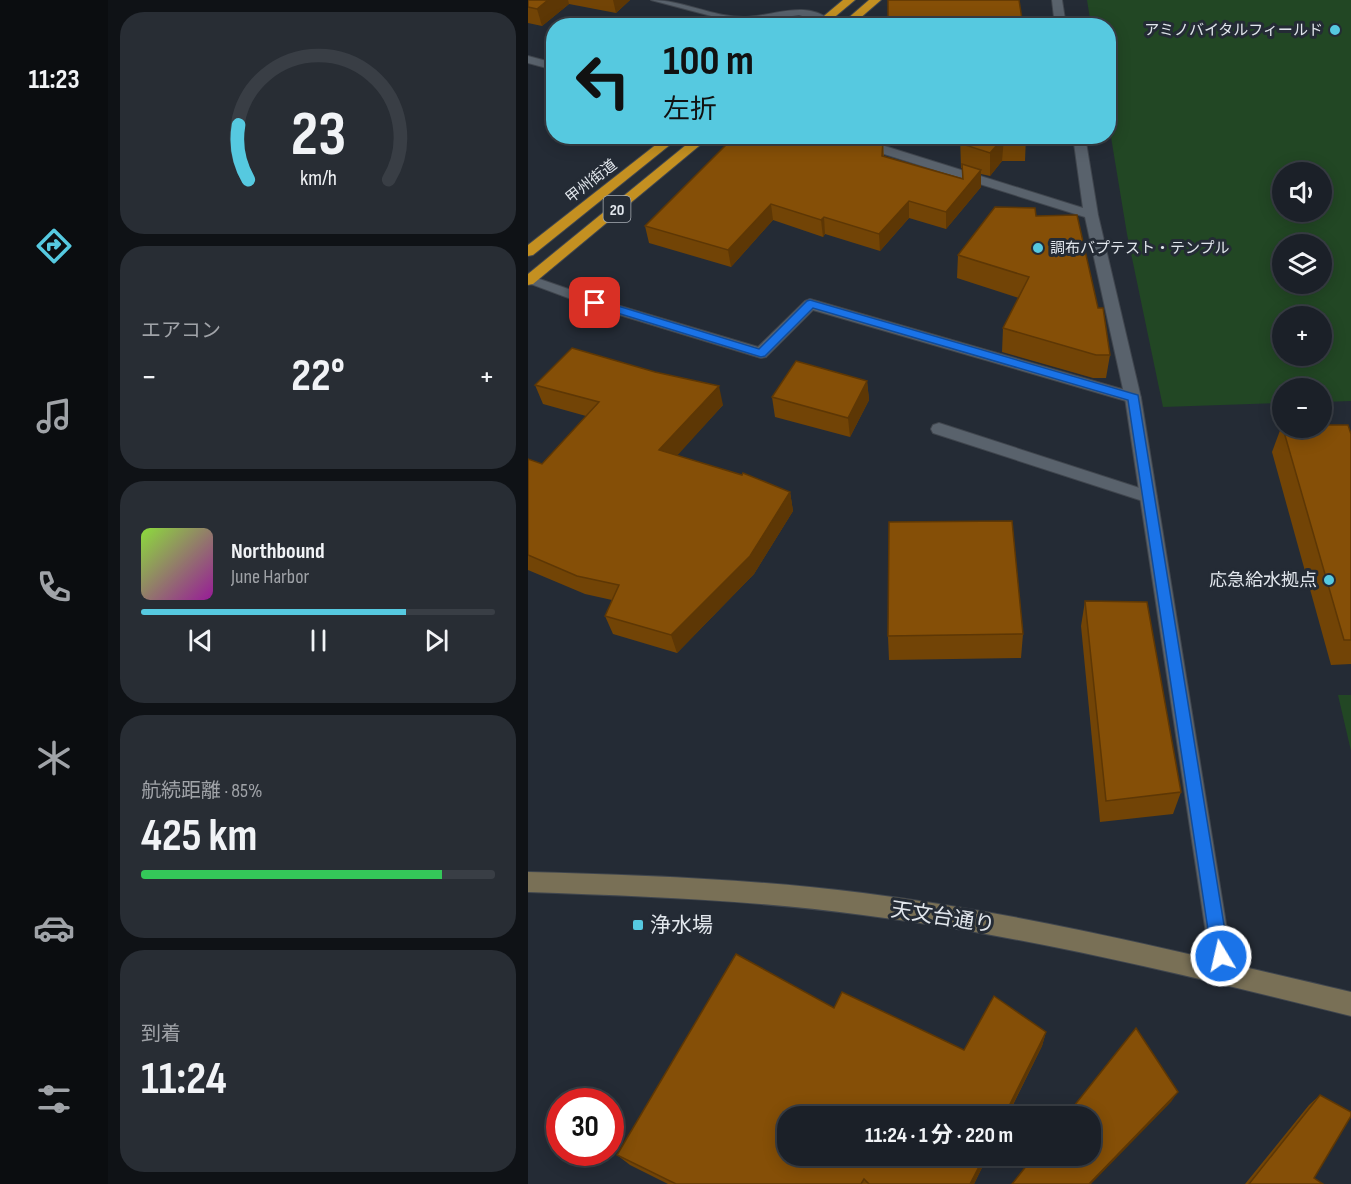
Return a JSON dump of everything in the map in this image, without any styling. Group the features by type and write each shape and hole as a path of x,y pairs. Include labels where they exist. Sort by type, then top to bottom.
{"highway":[{"path":"827,18 849,0"},
{"path":"854,18 876,0"},
{"name":"甲州街道","path":"528,252 665,144"},
{"name":"20","path":"529,280 695,144"}],"main road":[{"name":"天文台通り","path":"528,882 777,894 865,904 1056,936 1151,955 1351,1004"}],"street":[{"path":"656,0 724,18"},
{"path":"1057,0 1060,18"},
{"path":"768,18 799,12 811,18"},
{"path":"528,59 546,65"},
{"path":"862,144 1091,215"},
{"path":"1080,144 1091,215 1133,398 1223,973"},
{"path":"529,280 595,303 761,353 810,304 1133,398"},
{"path":"939,429 1149,497"}],"green space":[{"path":"1087,0 1351,0 1351,401 1332,402 1332,378 1272,378 1272,403 1163,407 1127,234 1112,144 1116,144 1116,18 1090,18"},
{"path":"1338,695 1351,695 1351,751"}],"building":[{"path":"528,0 548,0 537,9 528,7"},
{"path":"888,0 1019,0 1022,18 888,18"},
{"path":"727,144 883,144 882,156 963,179 962,164 981,170 946,212 909,201 879,234 824,217 821,220 771,204 728,250 645,226"},
{"path":"962,144 998,144 990,153"},
{"path":"995,207 1035,208 1036,216 1077,215 1098,308 1103,308 1110,355 1096,355 1003,328 1029,277 958,255"},
{"path":"572,348 655,372 719,386 659,450 742,475 743,473 790,492 750,556 671,635 605,616 619,585 577,576 528,555 528,459 542,464 599,402 535,385"},
{"path":"796,361 867,381 848,418 772,397"},
{"path":"1332,425 1348,425 1351,434 1351,640 1344,640 1286,438 1332,438"},
{"path":"1012,521 1023,634 888,636 889,522"},
{"path":"1085,601 1147,602 1181,792 1106,801"},
{"path":"736,954 834,1008 842,992 964,1050 994,996 1046,1032 1009,1106 777,1106 777,1166 979,1166 970,1184 869,1184 864,1179 861,1184 676,1184 624,1158 624,1143"},
{"path":"1136,1028 1178,1092 1089,1184 1012,1184 1026,1166 1101,1166 1101,1106 1074,1106"},
{"path":"1320,1095 1351,1112 1351,1116 1314,1178 1323,1184 1249,1184"}],"place":[{"name":"アミノバイタルフィールド","path":"1335,30"},
{"name":"調布バプテスト・テンプル","path":"1038,248"},
{"name":"応急給水拠点","path":"1329,580"},
{"name":"浄水場","path":"638,925"}],"route":[{"path":"595,303 761,353 810,304 1133,398 1221,956"}]}
